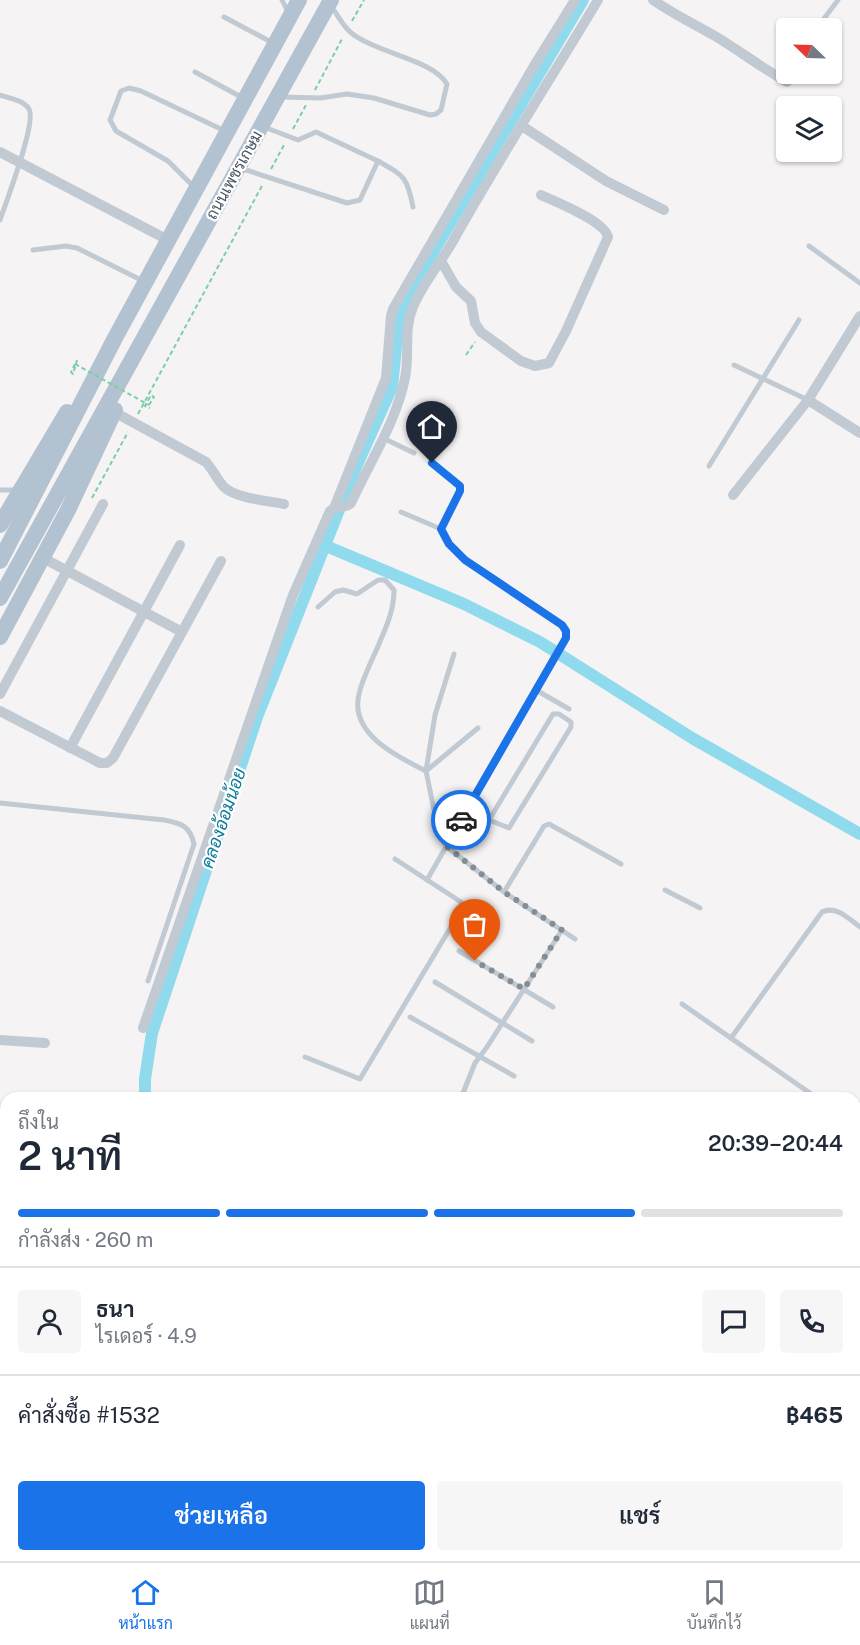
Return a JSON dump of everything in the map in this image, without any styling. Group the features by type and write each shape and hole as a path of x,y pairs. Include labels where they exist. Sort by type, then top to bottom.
{"main road":[{"name":"ถนนเพชรเกษม","path":"0,561 144,282 299,0"},
{"name":"ถนนเพชรเกษม","path":"0,598 330,2"},
{"name":"ถนนเพชรเกษม","path":"0,525 19,490 115,338"},
{"name":"ถนนเพชรเกษม","path":"0,637 86,474 114,412 137,350"}],"street":[{"path":"143,1028 293,595 330,511 334,508 386,378 393,309 534,66 575,0"},
{"path":"334,508 348,506 383,438 406,377 408,320 422,287 441,261 598,0"},
{"path":"653,0 776,76"},
{"path":"522,126 606,181 664,210"},
{"path":"0,153 168,240"},
{"path":"441,261 456,287 471,301 475,323 481,332 521,361 534,366 549,363 567,331 608,237 604,229 592,220 541,195"},
{"path":"733,495 807,400 860,316"},
{"path":"807,400 860,433"},
{"path":"114,412 206,462 224,487 233,493 284,504"},
{"path":"0,694 103,504"},
{"path":"70,748 180,544"},
{"path":"43,558 182,632"},
{"path":"0,711 100,763 107,763 113,758 221,561"},
{"path":"0,1040 45,1043"}],"lane":[{"path":"282,0 290,16"},
{"path":"824,18 838,0"},
{"path":"277,97 347,94 374,98 430,115 441,110 447,84 437,71 372,46 351,34 330,2"},
{"path":"224,17 275,44"},
{"path":"195,72 244,99"},
{"path":"195,188 168,161 116,131 112,126 110,120 122,91 129,88 141,91 226,131"},
{"path":"0,95 21,102 28,108 31,117 20,162 0,220"},
{"path":"261,126 298,140 316,132 378,161 400,174 409,185 413,207"},
{"path":"239,167 347,203 353,203 360,200 378,161"},
{"path":"33,250 66,246 77,248 144,282"},
{"path":"809,246 860,283"},
{"path":"709,466 800,320"},
{"path":"734,364 807,400"},
{"path":"383,438 414,453"},
{"path":"432,463 460,486 460,491 441,529"},
{"path":"0,490 19,490"},
{"path":"401,512 441,529 449,544 465,560 562,625 566,631 566,638 427,880"},
{"path":"318,607 335,592 343,590 357,594 378,580 385,580 394,590 390,619 358,696 359,715 364,726 376,739 398,756 426,771"},
{"path":"454,654 435,715 426,771 439,834 446,846 504,892 575,939"},
{"path":"536,690 569,709"},
{"path":"466,811 509,828 571,727 571,722 559,714 553,714 489,820"},
{"path":"426,771 478,728"},
{"path":"0,803 164,820 188,827 194,844 147,981"},
{"path":"504,892 544,826 549,824 621,864"},
{"path":"305,1057 360,1079 460,910 461,902 395,859"},
{"path":"665,890 700,908"},
{"path":"731,1038 822,912 831,909 837,911 860,927"},
{"path":"463,1092 479,1056 562,930"},
{"path":"459,951 553,1007"},
{"path":"435,982 532,1041"},
{"path":"682,1004 808,1092"},
{"path":"410,1017 514,1076"}],"path":[{"path":"133,422 364,0"},
{"path":"466,355 481,332"},
{"path":"77,360 75,367 73,374 71,372 75,364 85,369 112,384 140,400 149,405 154,397 151,395 148,400 145,406 150,408"}],"waterway":[{"name":"คลองอ้อมน้อย","path":"145,1092 152,1033 257,717 356,467 392,387 399,318 413,286 583,0"},
{"path":"326,546 464,604 540,642 692,738 860,834"}],"way so far":[{"path":"461,820 446,846 504,892 562,930 524,989 475,961"}],"route":[{"path":"432,463 458,482 460,486 460,491 441,529 449,544 465,560 562,625 566,631 566,638 461,820"}]}
